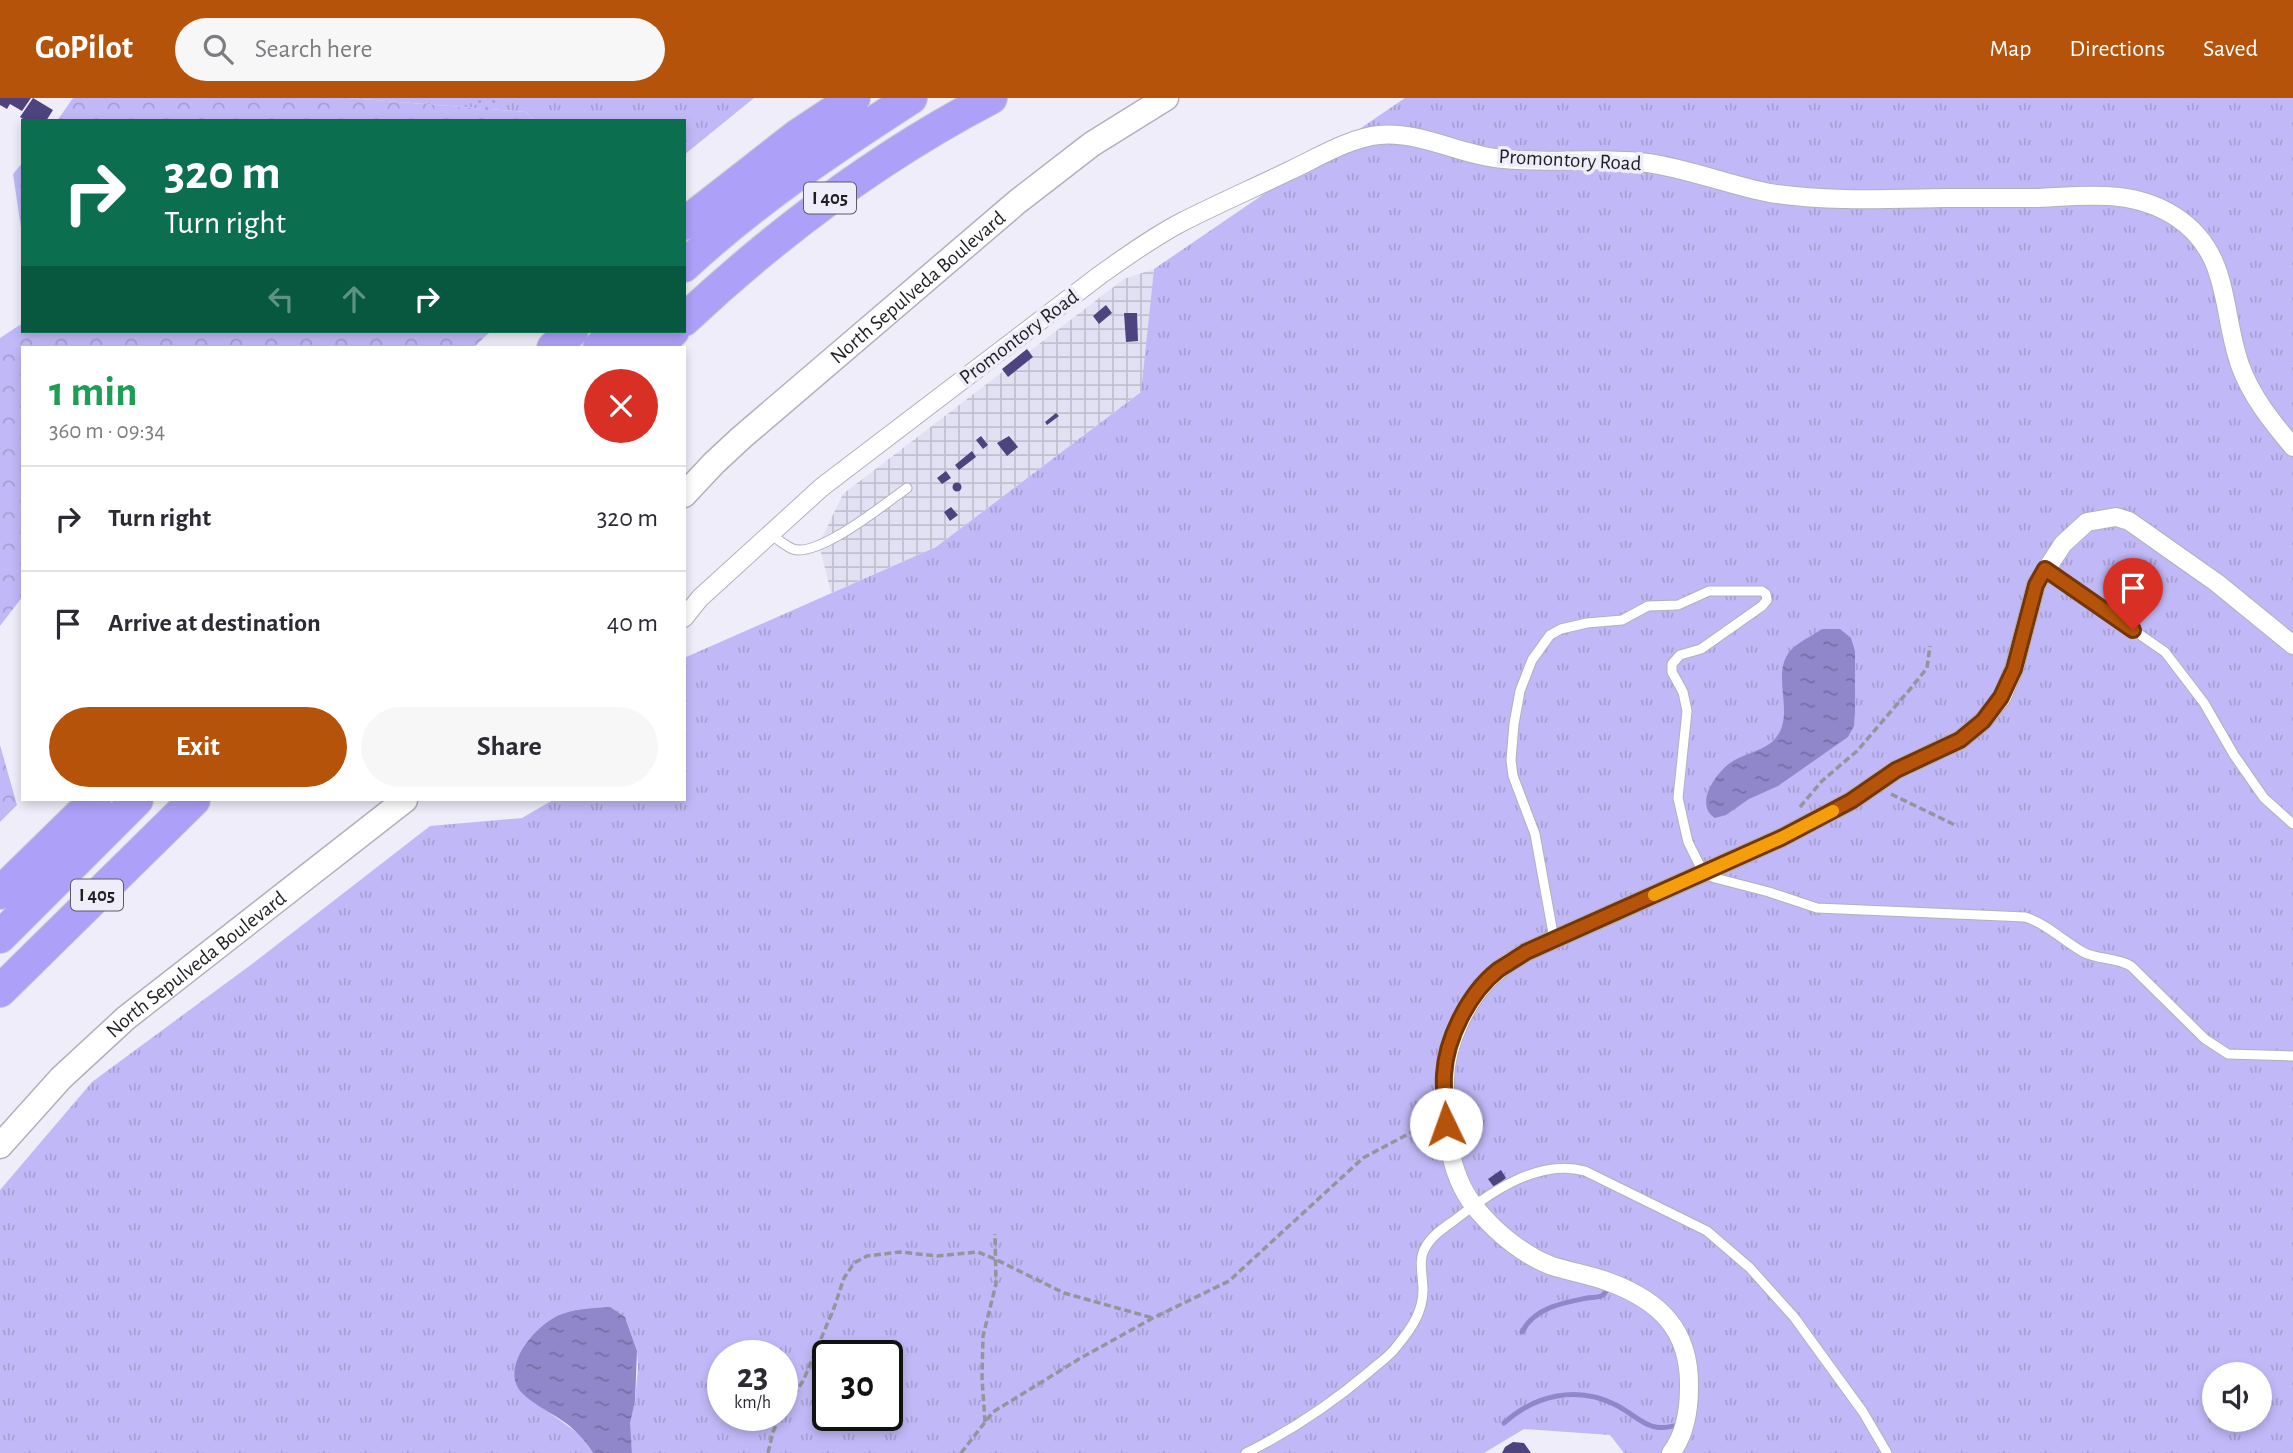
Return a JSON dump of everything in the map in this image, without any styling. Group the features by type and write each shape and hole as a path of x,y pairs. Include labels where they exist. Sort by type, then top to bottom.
{"highway":[{"path":"686,222 798,135 854,98"},
{"path":"686,264 718,235 804,169 911,98"},
{"path":"686,291 778,213 865,151 951,98"},
{"name":"I 405","path":"686,318 763,249 823,203 886,159 991,98"},
{"path":"556,346 570,333"},
{"path":"601,346 615,333"},
{"path":"629,346 643,333"},
{"path":"657,346 671,333"},
{"path":"0,893 95,801"},
{"path":"0,937 136,801"},
{"path":"0,963 166,801"},
{"name":"I 405","path":"0,991 193,801"}],"main road":[{"name":"North Sepulveda Boulevard","path":"686,493 742,437 1017,202 1092,144 1166,98"},
{"name":"North Sepulveda Boulevard","path":"0,1146 61,1078 126,1018 404,801"}],"street":[{"name":"Promontory Road","path":"686,616 700,598 822,487 1100,275 1182,222 1325,154 1360,139 1379,135 1410,136 1470,154 1494,158 1646,163 1767,192 1808,197 2020,198 2102,194 2134,198 2178,218 2208,248 2220,275 2234,345 2242,369 2267,415 2293,447"},
{"path":"1671,1453 1682,1434 1687,1414 1689,1381 1683,1347 1672,1321 1629,1291 1608,1281 1550,1265 1529,1253 1497,1230 1474,1206 1458,1179 1451,1157 1444,1074 1456,1030 1480,989 1498,970 1526,952 1781,838 1851,801 1896,770 1960,740 1994,709 2014,669 2036,585 2063,544 2087,522 2116,517 2129,521 2217,583 2293,645"}],"lane":[{"path":"770,534 794,550 816,548 907,488"},
{"path":"2045,569 2165,652 2204,703 2234,755 2264,798 2293,824"},
{"path":"1554,939 1535,834 1513,776 1511,760 1514,724 1521,691 1532,660 1550,635 1561,629 1622,621 1648,606 1678,605 1709,592 1762,591 1767,600 1762,606 1701,649 1680,655 1672,664 1672,672 1683,692 1687,711 1678,798 1688,842 1703,872 1715,878 1769,891 1817,908 2025,917 2047,926 2082,951 2131,966 2205,1039 2228,1054 2293,1056"},
{"path":"1246,1453 1279,1437 1314,1415 1394,1350 1420,1312 1423,1250 1435,1235 1511,1182 1558,1168 1573,1167 1707,1231 1750,1268 1794,1317 1863,1412 1887,1453"}],"path":[{"path":"1781,838 1814,790 1857,751 1927,668 1930,646"},
{"path":"1880,783 1906,803 1957,826"},
{"path":"961,1453 993,1412 1079,1359 1153,1318 1228,1282 1363,1158 1425,1127 1446,1109"},
{"path":"985,1422 983,1336 996,1284 995,1234"},
{"path":"798,1388 834,1308 844,1278 854,1264 867,1256 900,1252 937,1256 978,1252 1064,1293 1153,1318"},
{"path":"768,1453 773,1431"}],"shaded area":[{"path":"1154,269 1142,391 936,547 831,593 819,544 843,494 1124,279"}],"green space":[{"path":"73,98 348,98 526,112 533,119 58,119"},
{"path":"348,98 754,98 686,153 686,119 533,119 526,112"},
{"path":"476,98 498,98 489,119 484,119"},
{"path":"1405,98 2293,98 2293,1453 1624,1453 1610,1435 1524,1429 1484,1453 632,1453 629,1423 635,1401 638,1367 637,1351 625,1317 522,1393 579,1434 593,1453 0,1453 0,1190 92,1082 252,964 430,826 522,818 551,801 686,801 686,657 936,547 1141,392 1154,269"},
{"path":"21,164 21,228 13,174"},
{"path":"21,324 21,333 489,333 475,346 21,346 21,599 0,626 0,338"},
{"path":"0,745 17,805 0,822"}],"water":[{"path":"1822,629 1840,629 1851,638 1855,651 1854,726 1848,737 1778,786 1749,799 1726,815 1715,818 1706,805 1714,780 1727,766 1768,745 1780,732 1784,709 1784,661 1793,648"},
{"path":"610,1307 625,1317 637,1351 635,1401 630,1423 632,1453 593,1453 574,1430 523,1394 516,1384 514,1373 522,1350 548,1322 569,1312"}],"building":[{"path":"0,98 31,98 22,111 10,104 7,109 0,105"},
{"path":"33,98 53,110 47,119 20,117"},
{"path":"1106,305 1112,313 1099,324 1093,316"},
{"path":"1124,313 1137,313 1138,341 1126,342"},
{"path":"1027,349 1033,357 1008,377 1002,369"},
{"path":"1056,413 1059,416 1047,425 1045,422"},
{"path":"981,436 988,445 983,449 976,440"},
{"path":"1009,436 1018,447 1007,456 997,443"},
{"path":"972,451 976,457 959,470 955,465"},
{"path":"946,471 951,478 942,484 937,478"},
{"path":"957,482 962,487 957,492 952,487"},
{"path":"951,507 958,515 950,521 944,512"},
{"path":"1501,1170 1506,1178 1494,1187 1488,1179"},
{"path":"1513,1442 1524,1443 1531,1453 1502,1453 1505,1447"}],"waterway":[{"path":"1522,1332 1541,1312 1568,1302 1601,1296 1608,1285"},
{"path":"1504,1423 1516,1413 1543,1400 1557,1396 1586,1395 1616,1405 1645,1424 1660,1428 1680,1424"}],"slow traffic":[{"path":"1654,895 1781,838 1833,811"}],"route":[{"path":"1446,1124 1444,1074 1451,1042 1480,989 1498,970 1526,952 1781,838 1851,801 1896,770 1946,749 1960,740 1983,721 2001,697 2014,669 2036,585 2045,569 2133,630"}]}
